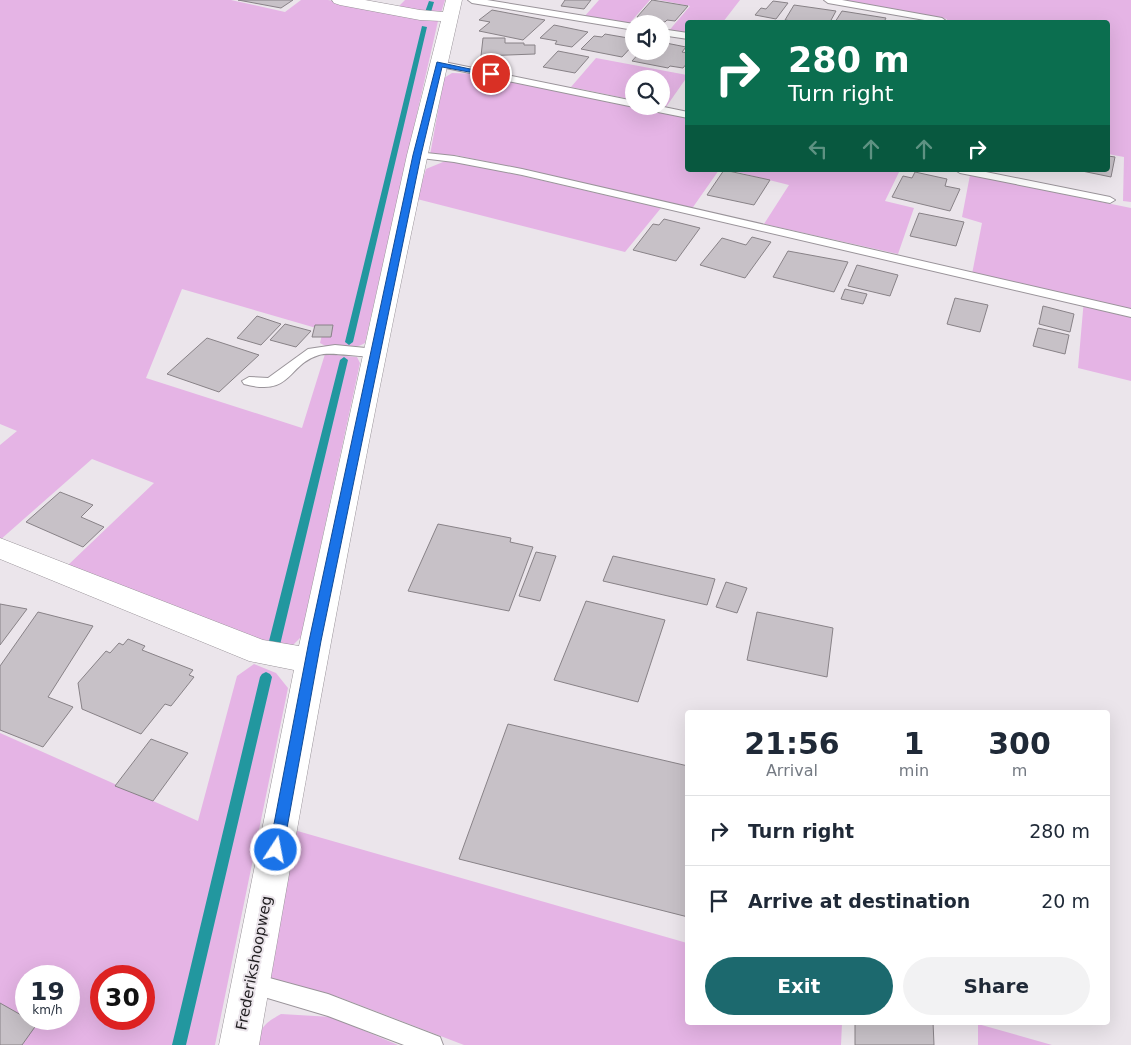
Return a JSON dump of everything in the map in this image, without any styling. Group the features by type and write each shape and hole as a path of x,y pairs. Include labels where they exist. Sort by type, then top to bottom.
{"street":[{"path":"340,0 420,15 452,8"},
{"name":"Frederikshoopweg","path":"238,1045 311,660 417,155 452,8"},
{"path":"0,548 260,652 311,660"}],"lane":[{"path":"472,0 625,26"},
{"path":"828,0 937,20"},
{"path":"670,33 685,36"},
{"path":"439,64 625,102"},
{"path":"670,111 685,114"},
{"path":"417,155 454,159 522,172 1131,312"},
{"path":"970,172 1110,200"},
{"path":"249,381 261,384 275,382 313,352 376,353"},
{"path":"251,982 328,1005 432,1045"}],"shaded area":[{"path":"0,0 231,0 285,12 301,0 328,0 438,21 365,343 349,348 325,346 320,343 323,330 182,289 146,378 302,428 325,354 357,357 360,363 301,637 293,645 279,652 66,567 154,483 92,459 0,540 0,445 17,431 0,424"},
{"path":"405,0 445,0 441,13 396,9"},
{"path":"599,0 650,0 637,15 625,15 625,24 584,17"},
{"path":"659,0 740,0 725,20 685,20 685,37 670,34 670,29 690,6"},
{"path":"839,0 1131,0 1131,202 1123,201 1124,157 1110,154 1110,20 947,19"},
{"path":"596,58 660,70 625,70 625,98 571,87"},
{"path":"670,72 685,75 685,80 670,101"},
{"path":"452,73 482,74 625,105 625,115 670,114 685,118 685,172 718,172 691,210 526,170 455,155 430,155 444,78"},
{"path":"443,162 459,162 661,208 625,252 417,199 426,169"},
{"path":"737,172 899,172 885,201 914,208 898,254 764,224 789,185"},
{"path":"970,175 1131,208 1131,381 1078,368 1084,299 972,274 982,223 962,217"},
{"path":"254,664 276,673 288,688 215,1045 0,1045 0,733 198,821 237,676"},
{"path":"294,830 685,942 685,1025 842,1025 841,1045 464,1045 336,996 266,992"},
{"path":"281,1014 332,1017 398,1045 257,1045 264,1026"},
{"path":"978,1025 982,1025 1052,1045 978,1045"}],"building":[{"path":"238,0 293,0 281,8"},
{"path":"565,0 591,0 584,9 561,6"},
{"path":"652,0 688,6 675,21 670,20 670,15 639,15"},
{"path":"773,1 788,3 776,19 755,15 761,8 766,9"},
{"path":"794,5 836,11 831,20 785,20"},
{"path":"492,10 545,20 523,40 479,31 490,22 479,20"},
{"path":"842,11 886,18 885,20 836,20"},
{"path":"554,25 588,32 572,47 555,44 557,41 540,38"},
{"path":"605,34 625,37 625,54 622,57 581,49 594,36 602,37"},
{"path":"483,38 505,38 505,43 535,45 535,54 481,56"},
{"path":"670,44 685,47 682,52 685,52 685,66 683,68 670,66 668,68 632,61 670,60"},
{"path":"558,51 589,57 575,73 543,67"},
{"path":"1110,156 1115,157 1111,177 1087,172 1110,172"},
{"path":"723,172 733,172 770,180 754,205 707,195"},
{"path":"915,172 947,179 945,186 960,189 950,211 892,197 903,176 912,178"},
{"path":"919,213 964,222 956,246 910,236"},
{"path":"664,219 700,228 676,261 633,250 653,224 659,225"},
{"path":"752,237 771,242 745,278 700,265 722,238 746,245"},
{"path":"788,251 848,262 834,292 773,277"},
{"path":"857,265 898,275 890,296 848,286"},
{"path":"845,289 867,294 863,304 841,299"},
{"path":"955,298 988,305 980,332 947,324"},
{"path":"1043,306 1074,314 1070,332 1039,324"},
{"path":"257,316 281,324 261,345 237,338"},
{"path":"285,324 311,331 296,347 270,340"},
{"path":"315,325 333,325 331,337 312,337"},
{"path":"1038,328 1069,335 1065,354 1033,346"},
{"path":"207,338 259,355 219,392 167,374"},
{"path":"60,492 93,505 81,517 104,527 83,547 26,522"},
{"path":"438,524 511,538 510,542 533,547 509,611 408,591"},
{"path":"536,552 556,556 540,601 519,596"},
{"path":"613,556 715,579 707,605 603,581"},
{"path":"726,582 747,588 737,613 716,607"},
{"path":"586,601 665,620 638,702 554,680"},
{"path":"0,604 27,609 0,645"},
{"path":"38,612 93,626 48,697 73,707 43,747 0,730 0,666"},
{"path":"757,612 833,628 827,677 747,660"},
{"path":"128,639 145,646 142,650 193,670 189,675 194,677 171,706 165,704 141,734 82,709 78,683 106,651 110,653 119,643 123,645"},
{"path":"508,724 685,765 685,916 459,859"},
{"path":"151,739 188,753 153,801 115,786"},
{"path":"0,1003 15,1012 15,1030 33,1030 22,1045 0,1045"},
{"path":"855,1025 933,1025 934,1045 855,1045"}],"waterway":[{"path":"428,12 431,2"},
{"path":"349,342 424,27"},
{"path":"274,645 344,360"},
{"path":"179,1045 266,677"}],"route":[{"path":"276,850 311,660 417,155 439,64 491,74"}]}
